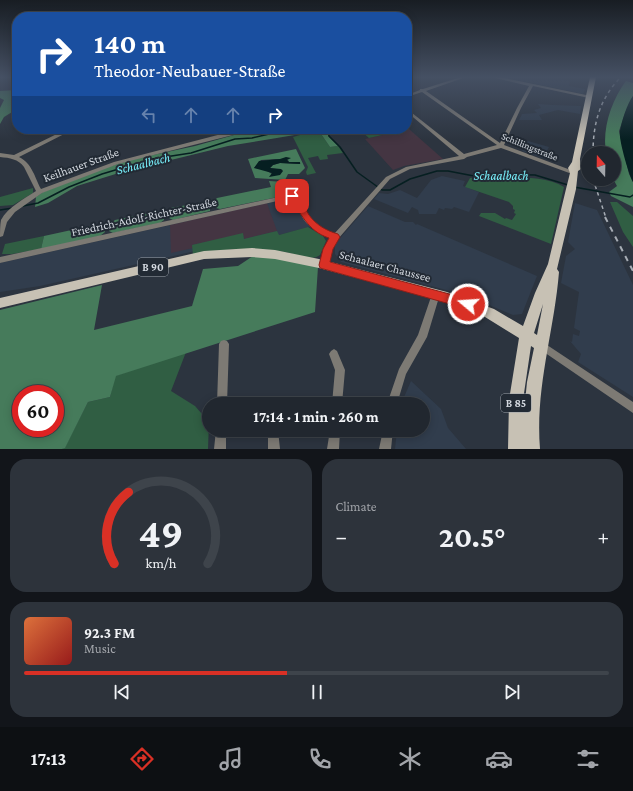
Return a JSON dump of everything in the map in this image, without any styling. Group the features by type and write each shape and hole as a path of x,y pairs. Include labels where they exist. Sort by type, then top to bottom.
{"main road":[{"name":"B 85","path":"532,449 530,418 534,379 550,310 554,264 574,173 577,170 576,162 589,98"},
{"name":"Schaalaer Chaussee","path":"0,303 221,252 245,251 271,253 436,294 482,309 541,345"},
{"name":"B 85","path":"516,449 516,400 526,336 541,293 554,264"}],"street":[{"name":"Schillingstraße","path":"433,98 502,146 574,173"},
{"path":"324,265 328,249 335,237 380,185 388,178 408,168 502,146 525,98"},
{"path":"412,114 464,156"},
{"path":"0,155 15,156 61,134"},
{"name":"Keilhauer Straße","path":"0,234 4,221 13,210 22,202 40,192 116,163 234,134"},
{"path":"15,156 28,166 33,181 40,192"},
{"name":"Friedrich-Adolf-Richter-Straße","path":"0,260 292,196 297,199 311,224 324,233 335,237"},
{"path":"394,397 402,372 422,337 436,294"},
{"path":"222,397 224,344"},
{"path":"541,345 633,408"},
{"path":"334,354 340,370 338,397"},
{"path":"220,449 221,437"},
{"path":"273,437 274,449"},
{"path":"333,449 334,437"},
{"path":"386,449 387,437"}],"shaded area":[{"path":"633,98 633,182 624,156 620,135 625,112"},
{"path":"538,104 581,106 580,114 558,110 539,115 542,120 519,120 522,114 537,113 534,110 541,108"},
{"path":"412,132 443,159 404,166 393,170 365,139 387,134 412,134"},
{"path":"528,141 549,147 543,158 522,151"},
{"path":"286,157 291,158 287,160 289,162 300,162 300,164 280,163 273,165 270,168 281,169 283,171 280,175 269,177 272,173 254,168 259,161"},
{"path":"442,176 465,181 463,186 479,192 469,212 454,207 452,209 445,208 444,210 439,208 436,214 419,214 418,210 412,207 408,213 374,199 379,193 388,194 400,190 417,198 431,180"},
{"path":"283,200 293,202 309,227 246,244 222,245 40,286 0,292 0,263"},
{"path":"267,203 277,231 244,239 243,234 192,245 193,248 171,253 170,225"},
{"path":"575,203 597,210 633,285 633,397 578,362 581,354 570,341 572,342 573,334 579,336 580,331 574,328 579,292 561,283 566,256 575,249 568,242"},
{"path":"368,206 405,222 413,222 416,225 417,224 537,276 522,314 513,315 465,295 341,262 335,254 335,244"},
{"path":"411,381 428,397 404,397"},
{"path":"430,399 441,409 448,428 466,449 395,449 396,437 430,437"}],"green space":[{"path":"0,98 12,98 12,112 4,117 0,124 0,108 4,100"},
{"path":"616,98 632,98 619,131 629,174 633,182 633,207 611,196 609,192 617,186 621,186 621,146 605,146 605,134 609,116"},
{"path":"301,134 228,146 122,172 77,186 48,203 35,207 36,197 43,192 108,167 134,159 195,146 234,135"},
{"path":"304,134 321,134 330,147 338,146 343,153 327,155 328,159 320,160 318,156 308,158 316,173 307,175 306,172 308,167 293,137"},
{"path":"321,134 328,134 328,136 338,146 330,147"},
{"path":"364,134 387,134 369,138"},
{"path":"296,149 305,168 299,174 288,174 285,180 255,178 248,159","holes":["261,160 288,160 289,162 301,163 280,163 273,165 270,168 283,170 272,174 264,169 254,168"]},
{"path":"490,177 538,179 557,183 564,187 551,244 479,216 481,213 495,213 505,219 512,220 516,214 514,213 515,210 513,209 513,206 509,202 465,187 470,178"},
{"path":"269,181 285,182 289,189 287,192 278,197 220,209 216,208 215,200 217,198 271,187"},
{"path":"33,188 33,193 13,205 0,206 0,197"},
{"path":"210,201 210,211 173,220 169,218 169,211 171,208"},
{"path":"610,202 617,202 633,216 633,247 623,232"},
{"path":"158,211 164,212 164,220 160,223 113,233 109,231 110,224 115,220"},
{"path":"99,224 105,225 105,232 100,236 41,249 44,236"},
{"path":"308,227 323,236 326,241 320,255 312,258 262,249 216,251 193,255 192,245 243,233 244,239 277,231 279,235"},
{"path":"44,236 41,249 12,254 2,254 5,244"},
{"path":"256,254 318,267 315,312 116,376 110,397 88,402 65,448 0,449 0,310 102,285 94,330 192,306 203,269 238,266"},
{"path":"186,352 171,391 195,406 202,414 202,437 208,437 208,449 62,449 65,447 88,402 110,397 115,376"}],"waterway":[{"name":"Schaalbach","path":"23,206 38,203 69,187 102,174 152,159 191,153 235,139 252,138 269,134"},
{"name":"Schaalbach","path":"329,134 340,147 357,172 382,190 390,190 410,179 437,171 448,171 474,176 491,174 535,175 568,185"},
{"name":"Schaalbach","path":"574,187 630,197 633,195"},
{"name":"Schaalbach","path":"0,210 13,208"}],"railway":[{"path":"593,146 596,121 606,98"},
{"path":"595,186 606,218"},
{"path":"605,217 633,271"}],"route":[{"path":"292,196 297,199 311,224 324,233 335,237 328,249 324,265 468,304"}]}
